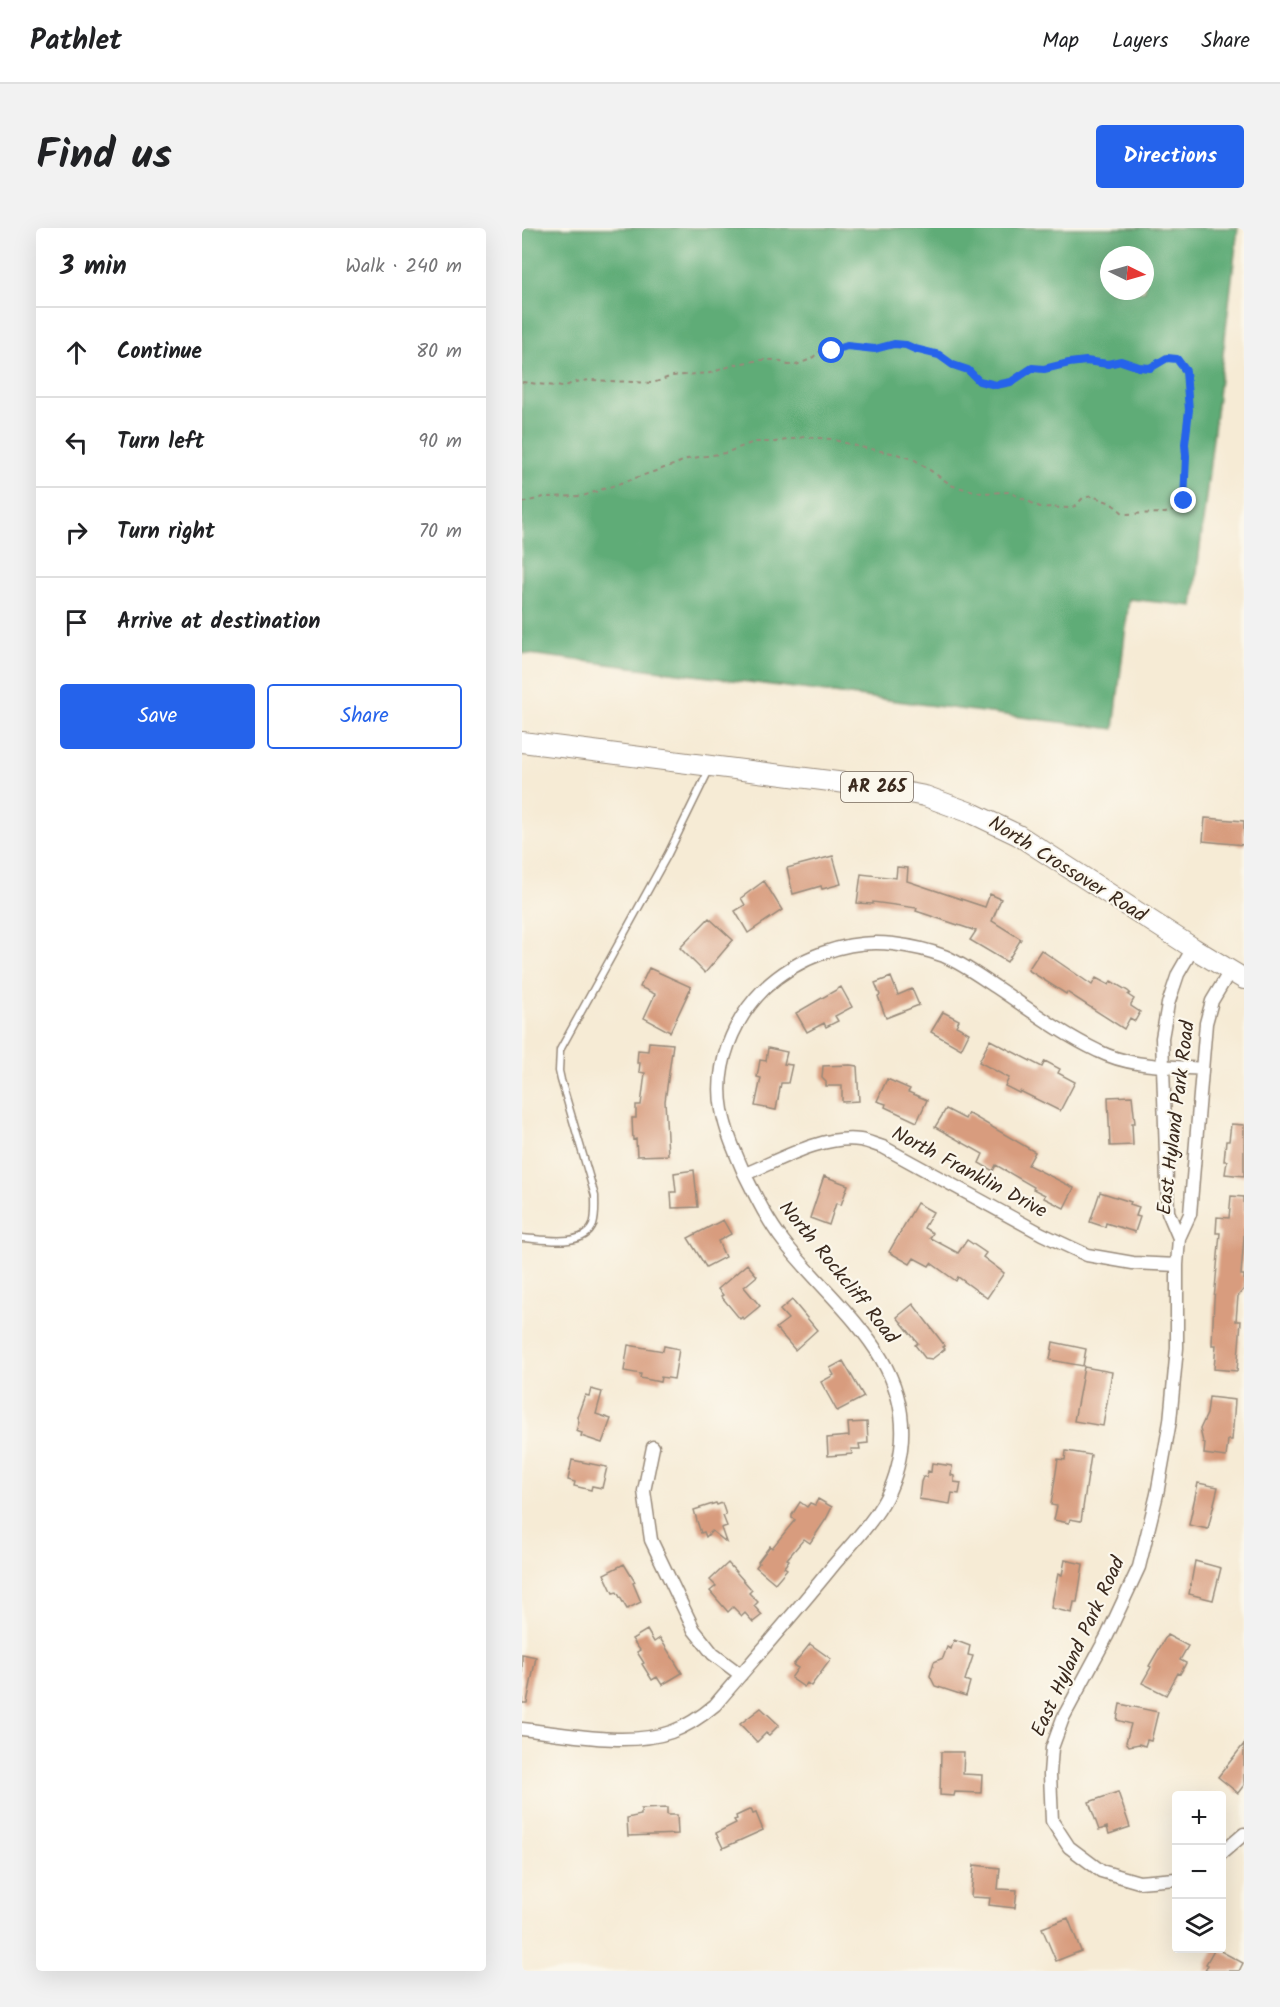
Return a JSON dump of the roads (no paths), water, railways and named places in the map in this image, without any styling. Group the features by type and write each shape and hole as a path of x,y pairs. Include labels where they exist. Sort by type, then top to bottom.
{"main road":[{"name":"North Crossover Road","path":"522,742 877,787 925,796 974,814 1018,835 1237,975"}],"street":[{"name":"North Rockcliff Road","path":"522,1729 619,1738 645,1738 671,1732 696,1720 716,1705 879,1510 894,1483 902,1448 902,1417 897,1390 885,1361 868,1338 784,1242 762,1211 730,1142 721,1109 720,1084 723,1060 735,1027 764,989 783,973 817,956 843,948 890,943 918,948 944,956 964,967 1041,1018 1098,1051 1128,1062 1202,1070"},
{"name":"East Hyland Park Road","path":"1179,1238 1168,1212 1162,1038 1168,1004 1178,974 1193,948"},
{"name":"East Hyland Park Road","path":"1172,1878 1139,1882 1101,1870 1069,1847 1052,1821 1050,1774 1052,1748 1063,1718 1107,1636 1139,1567 1157,1494 1170,1421 1177,1348 1179,1238 1190,1214 1206,1023 1212,1001 1237,975"},
{"name":"North Franklin Drive","path":"745,1174 815,1145 838,1140 860,1140 882,1147 1042,1234 1087,1255 1132,1263 1177,1265"},
{"path":"653,1447 644,1491 651,1540 694,1630 713,1654 741,1675"},
{"path":"1226,1849 1244,1834"}],"lane":[{"path":"522,1238 575,1240 586,1235 592,1227 595,1196 561,1080 560,1050 668,854 710,767"}]}
